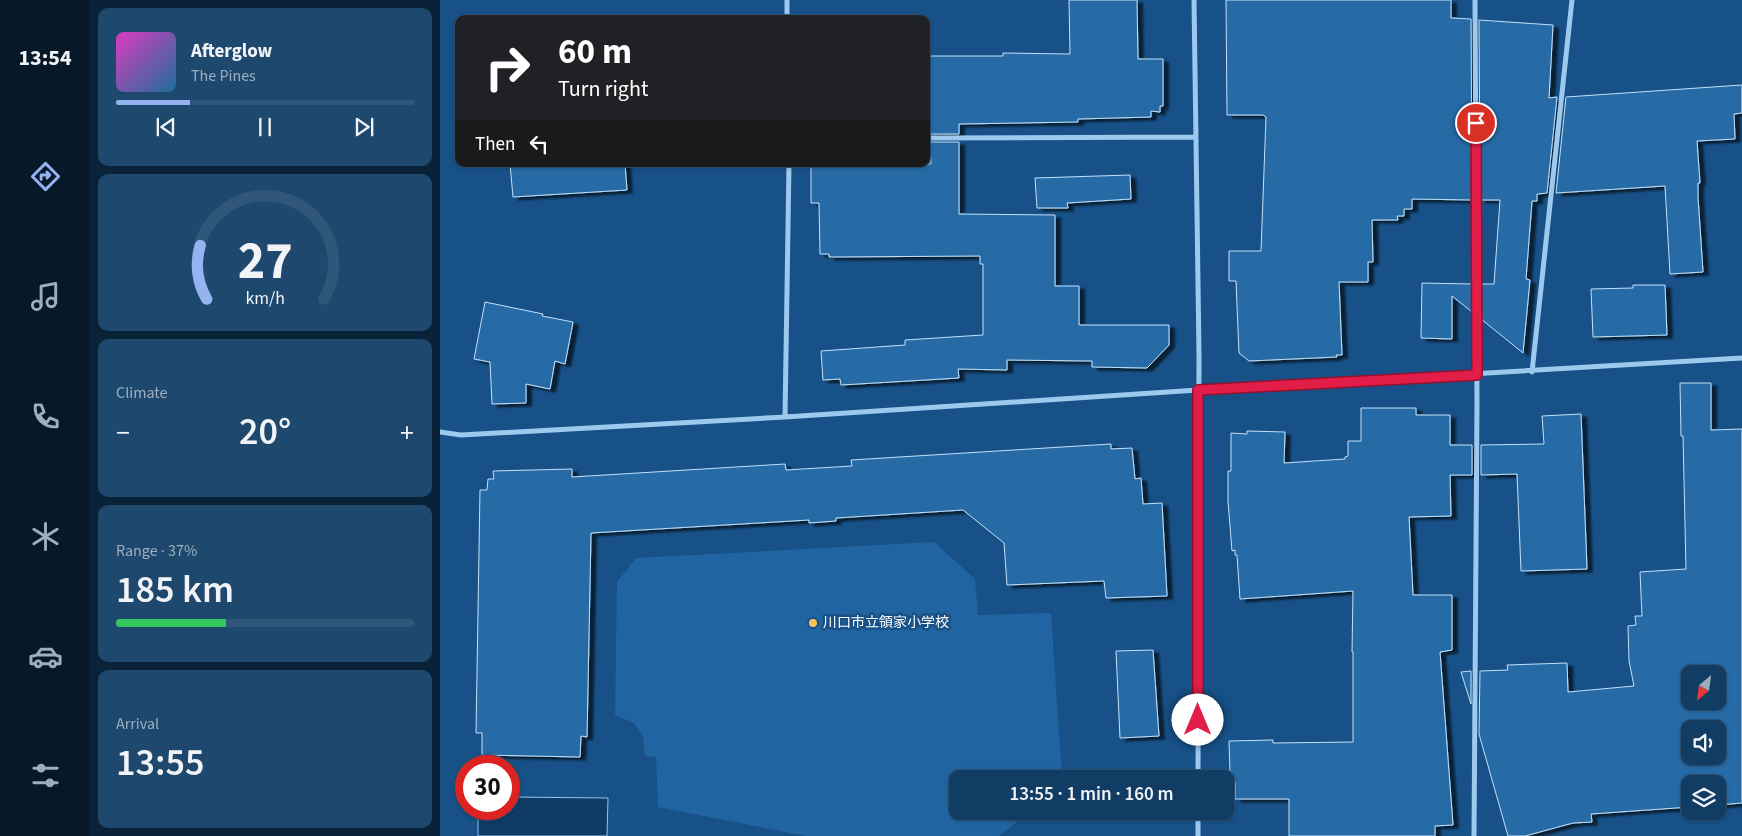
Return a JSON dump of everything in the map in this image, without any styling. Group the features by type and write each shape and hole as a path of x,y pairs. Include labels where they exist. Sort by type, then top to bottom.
{"street":[{"path":"787,0 787,15"},
{"path":"1194,0 1198,390 1198,770"},
{"path":"1474,836 1477,375 1475,0"},
{"path":"1532,372 1572,0"},
{"path":"930,138 1195,137"},
{"path":"785,417 789,167"},
{"path":"440,432 460,434 785,417 1198,390 1532,372 1742,358"},
{"path":"1198,820 1198,836"}],"shaded area":[{"path":"934,542 975,579 978,615 1051,613 1061,770 949,770 949,820 1019,820 999,836 806,836 658,807 656,757 645,756 643,737 634,723 615,715 617,582 636,558"},
{"path":"520,797 608,798 607,836 478,836 478,820 520,820"}],"building":[{"path":"1069,0 1137,0 1138,59 1163,59 1163,106 1160,106 1160,112 1151,111 1151,117 1078,119 1078,122 959,124 959,134 930,134 930,56 1003,56 1003,53 1070,54"},
{"path":"1226,0 1451,0 1451,18 1471,19 1472,200 1412,199 1412,209 1404,209 1404,216 1397,216 1398,220 1372,220 1373,262 1368,262 1368,282 1339,282 1342,355 1336,355 1337,357 1249,361 1239,353 1236,281 1229,281 1229,251 1261,251 1266,117 1263,115 1227,115"},
{"path":"1479,20 1553,25 1549,98 1557,97 1547,193 1537,194 1537,201 1532,201 1526,279 1530,280 1523,353 1481,319 1481,284 1494,284 1500,200 1480,200"},
{"path":"1742,85 1742,113 1734,114 1735,139 1697,141 1700,183 1698,183 1698,197 1703,272 1670,274 1665,186 1556,193 1566,97"},
{"path":"930,142 959,142 959,214 1055,215 1055,286 1079,286 1079,325 1169,325 1169,345 1147,368 1092,367 1092,361 1007,360 1007,370 958,369 959,378 841,385 840,379 823,380 821,351 905,345 905,340 983,335 983,264 980,264 980,256 829,257 829,254 820,254 819,203 811,203 811,167 930,167"},
{"path":"510,167 625,167 627,190 513,197"},
{"path":"1130,175 1131,199 1067,203 1068,208 1037,208 1035,178"},
{"path":"1422,283 1472,284 1472,312 1452,296 1452,339 1421,338"},
{"path":"1633,285 1665,285 1667,335 1593,337 1591,289 1633,288"},
{"path":"485,302 573,322 565,364 555,361 550,389 526,384 526,403 492,404 490,362 474,359"},
{"path":"1680,383 1711,383 1711,430 1742,429 1742,803 1726,804 1726,775 1681,775 1681,808 1591,814 1592,822 1573,823 1525,836 1508,836 1479,734 1480,671 1508,670 1507,665 1567,663 1568,692 1634,686 1629,661 1628,626 1636,625 1635,616 1642,616 1640,572 1686,569 1683,436 1681,436"},
{"path":"1361,408 1416,408 1416,415 1450,415 1450,445 1472,445 1472,475 1450,475 1451,516 1409,517 1413,595 1452,595 1452,650 1440,652 1453,825 1435,826 1435,836 1289,836 1289,799 1235,799 1234,770 1230,770 1229,741 1273,740 1273,743 1353,742 1353,591 1240,599 1237,555 1235,555 1235,550 1232,551 1228,501 1228,471 1231,471 1231,433 1247,434 1247,431 1285,432 1284,463 1345,459 1348,456 1348,441 1361,441"},
{"path":"1581,414 1587,569 1521,571 1517,474 1481,475 1481,445 1544,444 1542,416"},
{"path":"1111,444 1111,449 1132,448 1135,479 1141,478 1143,504 1162,503 1167,596 1106,598 1104,581 1007,585 1004,543 963,510 836,518 836,521 809,523 809,520 591,533 587,737 581,736 580,757 482,755 482,733 476,733 480,490 487,490 488,479 494,479 493,471 572,469 572,477 785,464 786,470 852,466 851,460"},
{"path":"1153,650 1159,736 1120,738 1116,651"},
{"path":"1471,671 1471,704 1461,672"}],"place":[{"name":"川口市立領家小学校","path":"813,623"}],"route":[{"path":"1198,720 1198,390 1477,375 1476,123"}]}
